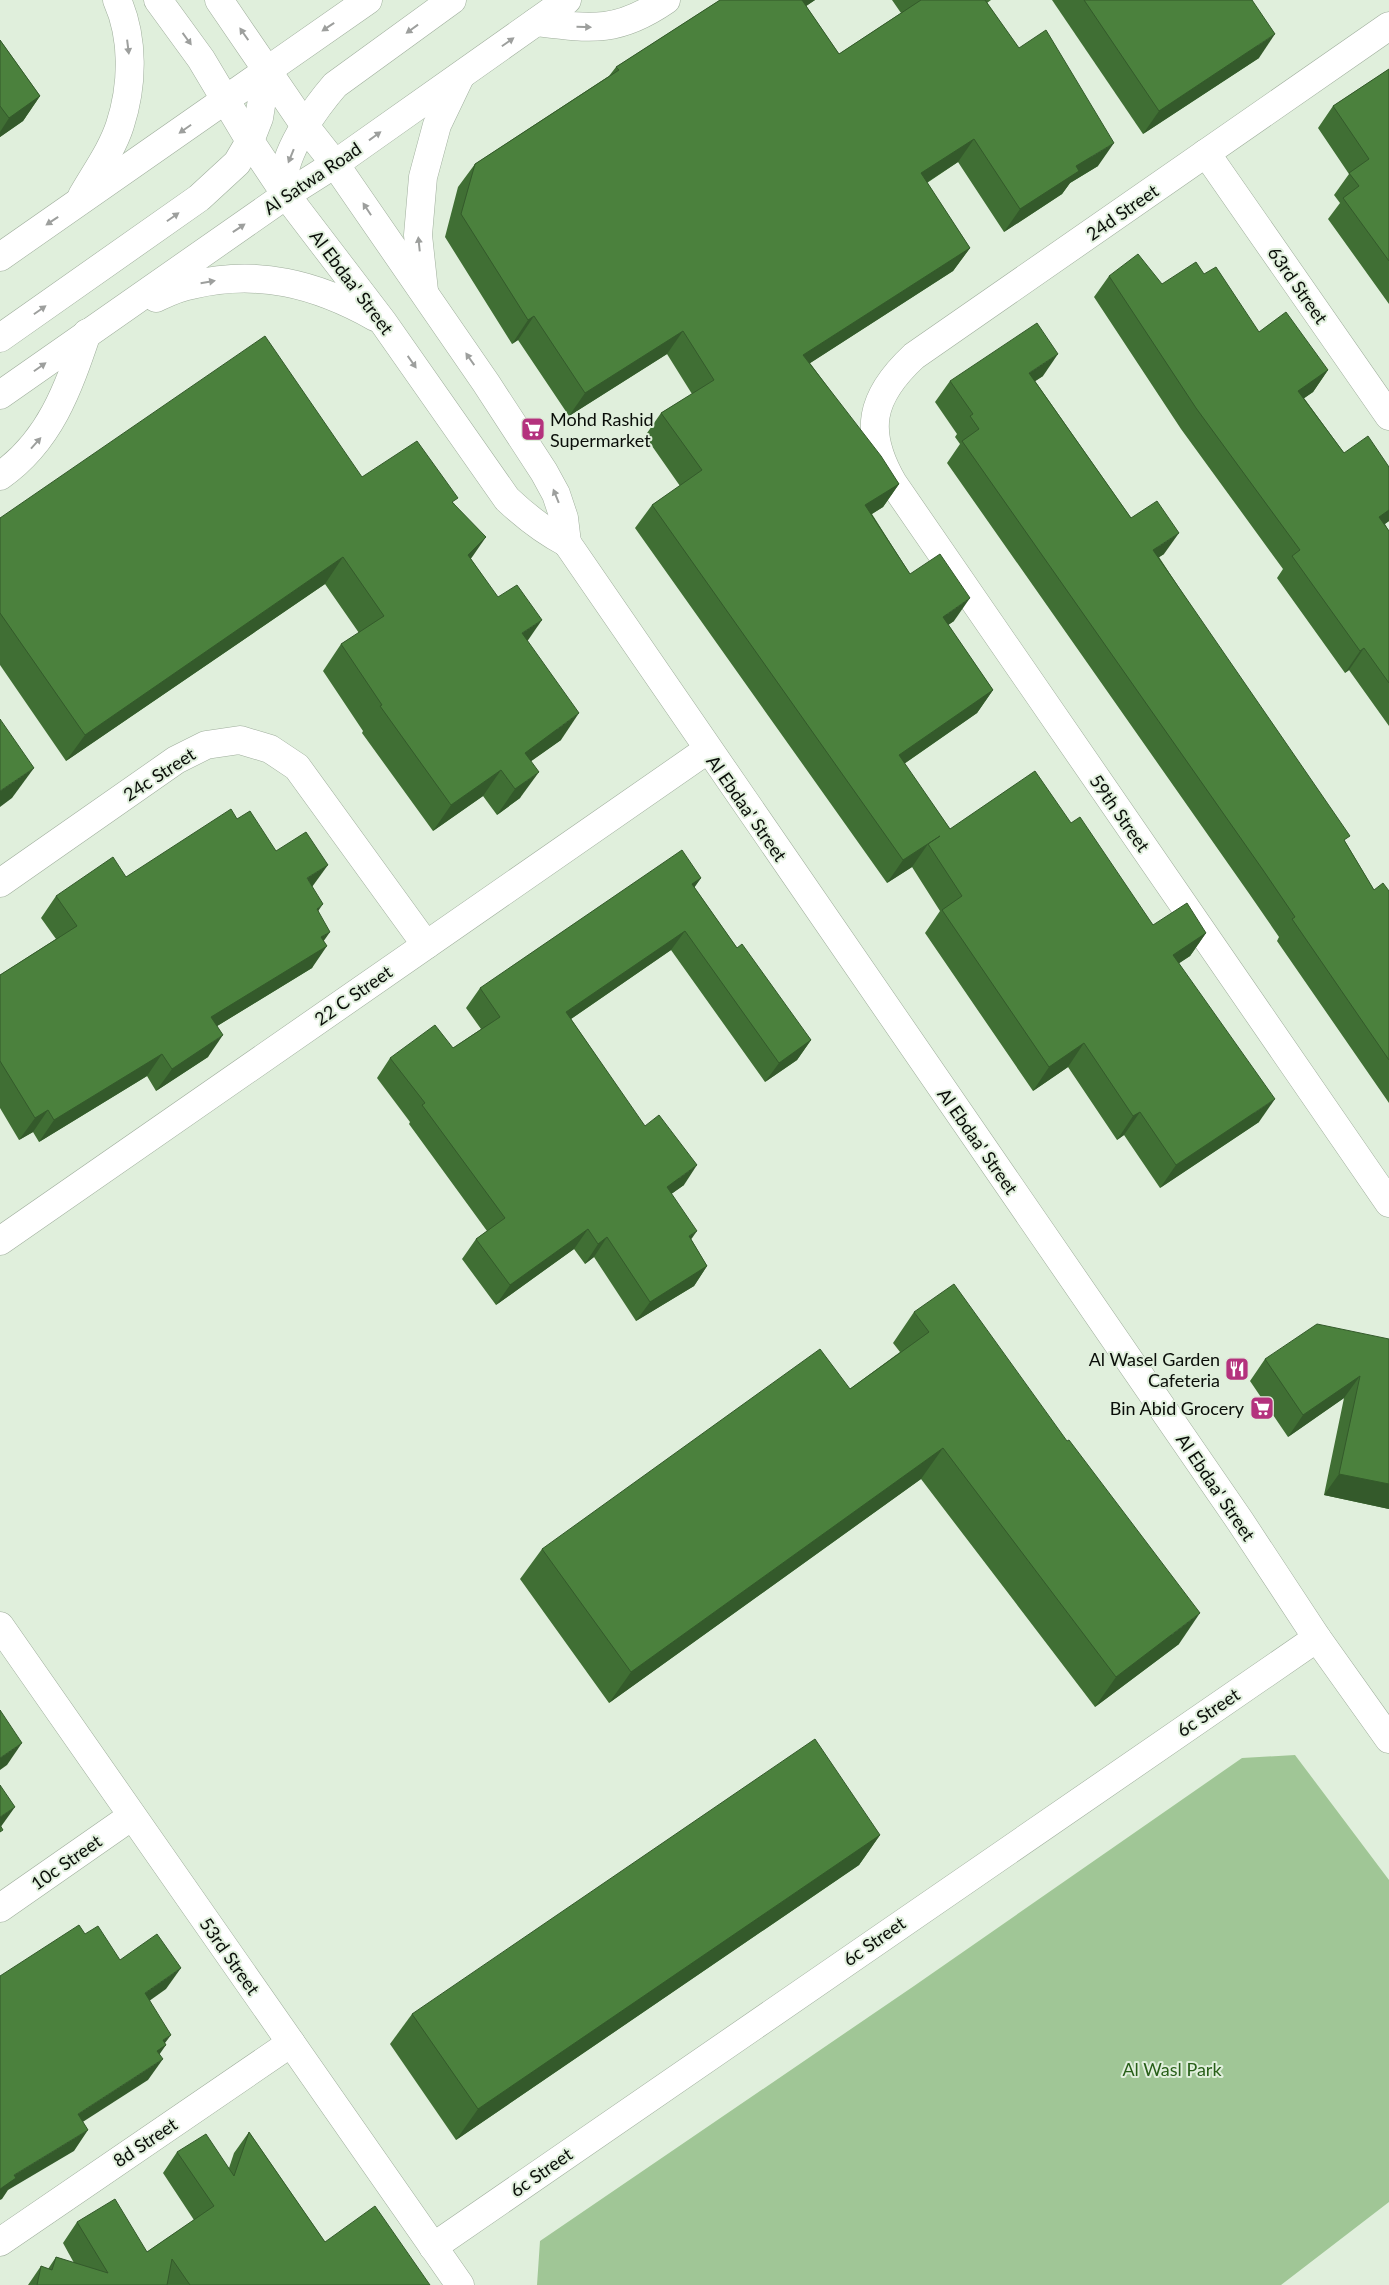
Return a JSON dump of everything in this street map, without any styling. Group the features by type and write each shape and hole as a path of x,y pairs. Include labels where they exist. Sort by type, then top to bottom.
{"street":[{"path":"78,204 120,125 129,88 130,50 122,12 117,0"},
{"name":"Al Ebdaa' Street","path":"158,0 201,59 225,101 286,195 384,322 507,499 544,532 566,543"},
{"name":"Al Ebdaa' Street","path":"219,0 304,126 335,164 486,383 544,472 562,510 566,543 1156,1399 1317,1638 1389,1739"},
{"path":"3,252 78,204 225,101 267,69 368,0"},
{"path":"286,195 284,176 304,126 335,85 452,0"},
{"name":"Al Satwa Road","path":"0,394 286,195 335,164 567,0"},
{"path":"536,22 579,27 601,27 623,23 644,15 666,0"},
{"name":"24d Street","path":"875,414 884,392 897,372 914,356 1389,26"},
{"path":"0,338 199,198 237,163 250,141 259,118 267,69"},
{"path":"424,293 418,235 423,177 437,124 460,76"},
{"name":"63rd Street","path":"1206,154 1389,416"},
{"path":"113,316 190,285 230,278 272,280 311,287 349,302 384,322"},
{"path":"0,476 25,455 43,436 57,413 68,389 87,333"},
{"name":"59th Street","path":"875,414 875,439 881,462 893,484 1389,1203"},
{"name":"24c Street","path":"0,884 176,760 206,744 240,740 270,749 297,767 426,944"},
{"name":"22 C Street","path":"0,1241 707,750"},
{"name":"53rd Street","path":"0,1626 460,2285"},
{"name":"6c Street","path":"433,2247 1317,1638"},
{"name":"10c Street","path":"0,1908 132,1816"},
{"name":"8d Street","path":"0,2242 291,2043"}],"green space":[{"name":"Al Wasl Park","path":"1295,1755 1389,1880 1389,2202 1281,2285 537,2285 540,2241 914,1986 1242,1758"}],"building":[{"path":"720,0 802,0 839,54 921,0 985,0 1019,48 1046,30 1114,143 1076,166 1079,171 1020,209 974,139 921,173 970,248 803,355 881,456 899,484 865,505 910,574 940,554 970,598 943,617 993,690 899,755 950,829 1035,771 1071,823 1080,817 1153,925 1187,903 1206,933 1173,955 1275,1099 1176,1165 1140,1112 1133,1116 1084,1043 1049,1067 942,910 962,896 928,844 940,836 903,860 652,505 702,470 661,413 714,380 683,331 585,393 534,316 528,320 461,214 475,164 619,70 616,67"},
{"path":"1084,0 1252,0 1275,34 1159,111"},
{"path":"0,40 40,96 9,118 0,106"},
{"path":"1389,69 1389,261 1343,198 1359,186 1349,173 1369,159 1333,106"},
{"path":"1138,254 1162,284 1196,262 1204,274 1216,267 1259,332 1286,312 1328,370 1298,391 1344,453 1368,436 1389,467 1389,510 1379,517 1389,531 1389,683 1364,648 1360,651 1292,556 1300,550 1196,408 1109,276"},
{"path":"1037,323 1058,354 1029,373 1131,518 1157,501 1179,533 1153,550 1350,836 1344,840 1374,890 1383,883 1389,891 1389,1060 1292,919 1295,917 1263,870 962,441 979,429 970,416 973,414 950,381"},
{"path":"265,336 362,477 417,441 458,498 452,502 486,537 468,555 498,597 517,585 542,620 522,633 579,713 525,753 539,772 515,789 501,770 451,805 380,706 382,705 341,644 384,616 343,557 85,735 0,613 0,518"},
{"path":"0,719 34,768 0,791"},
{"path":"231,809 237,819 250,811 276,851 306,832 328,865 307,878 323,904 317,909 330,932 321,937 327,946 211,1017 223,1035 172,1069 162,1054 54,1120 48,1110 35,1118 0,1061 0,975 77,926 56,896 113,857 126,877"},
{"path":"682,850 701,878 692,884 737,948 742,944 811,1040 779,1063 685,931 566,1012 645,1126 659,1115 697,1165 667,1187 697,1231 689,1236 707,1266 650,1302 607,1237 598,1244 588,1229 510,1285 476,1239 505,1218 422,1105 425,1103 390,1058 435,1025 453,1048 500,1017 480,988"},
{"path":"954,1284 1067,1441 1069,1440 1200,1613 1116,1677 943,1448 631,1672 542,1549 820,1349 850,1389 929,1332 914,1312"},
{"path":"1317,1324 1389,1339 1389,1484 1339,1474 1360,1376 1303,1415 1265,1359"},
{"path":"0,1710 22,1743 0,1758"},
{"path":"815,1739 880,1835 478,2109 412,2014"},
{"path":"0,1785 15,1807 0,1817"},
{"path":"79,1925 85,1934 98,1926 120,1960 157,1934 181,1968 145,1993 171,2035 163,2040 166,2045 157,2051 163,2059 78,2114 88,2130 14,2175 16,2178 0,2189 0,1976"},
{"path":"249,2132 325,2242 375,2206 430,2285 190,2285 172,2259 167,2285 37,2285 41,2266 52,2270 56,2257 108,2273 77,2222 115,2199 147,2252 214,2206 177,2152 206,2134 234,2176"}],"place":[{"name":"Mohd Rashid Supermarket","path":"533,429"},
{"name":"Al Wasel Garden Cafeteria","path":"1237,1369"},
{"name":"Bin Abid Grocery","path":"1262,1408"}]}
